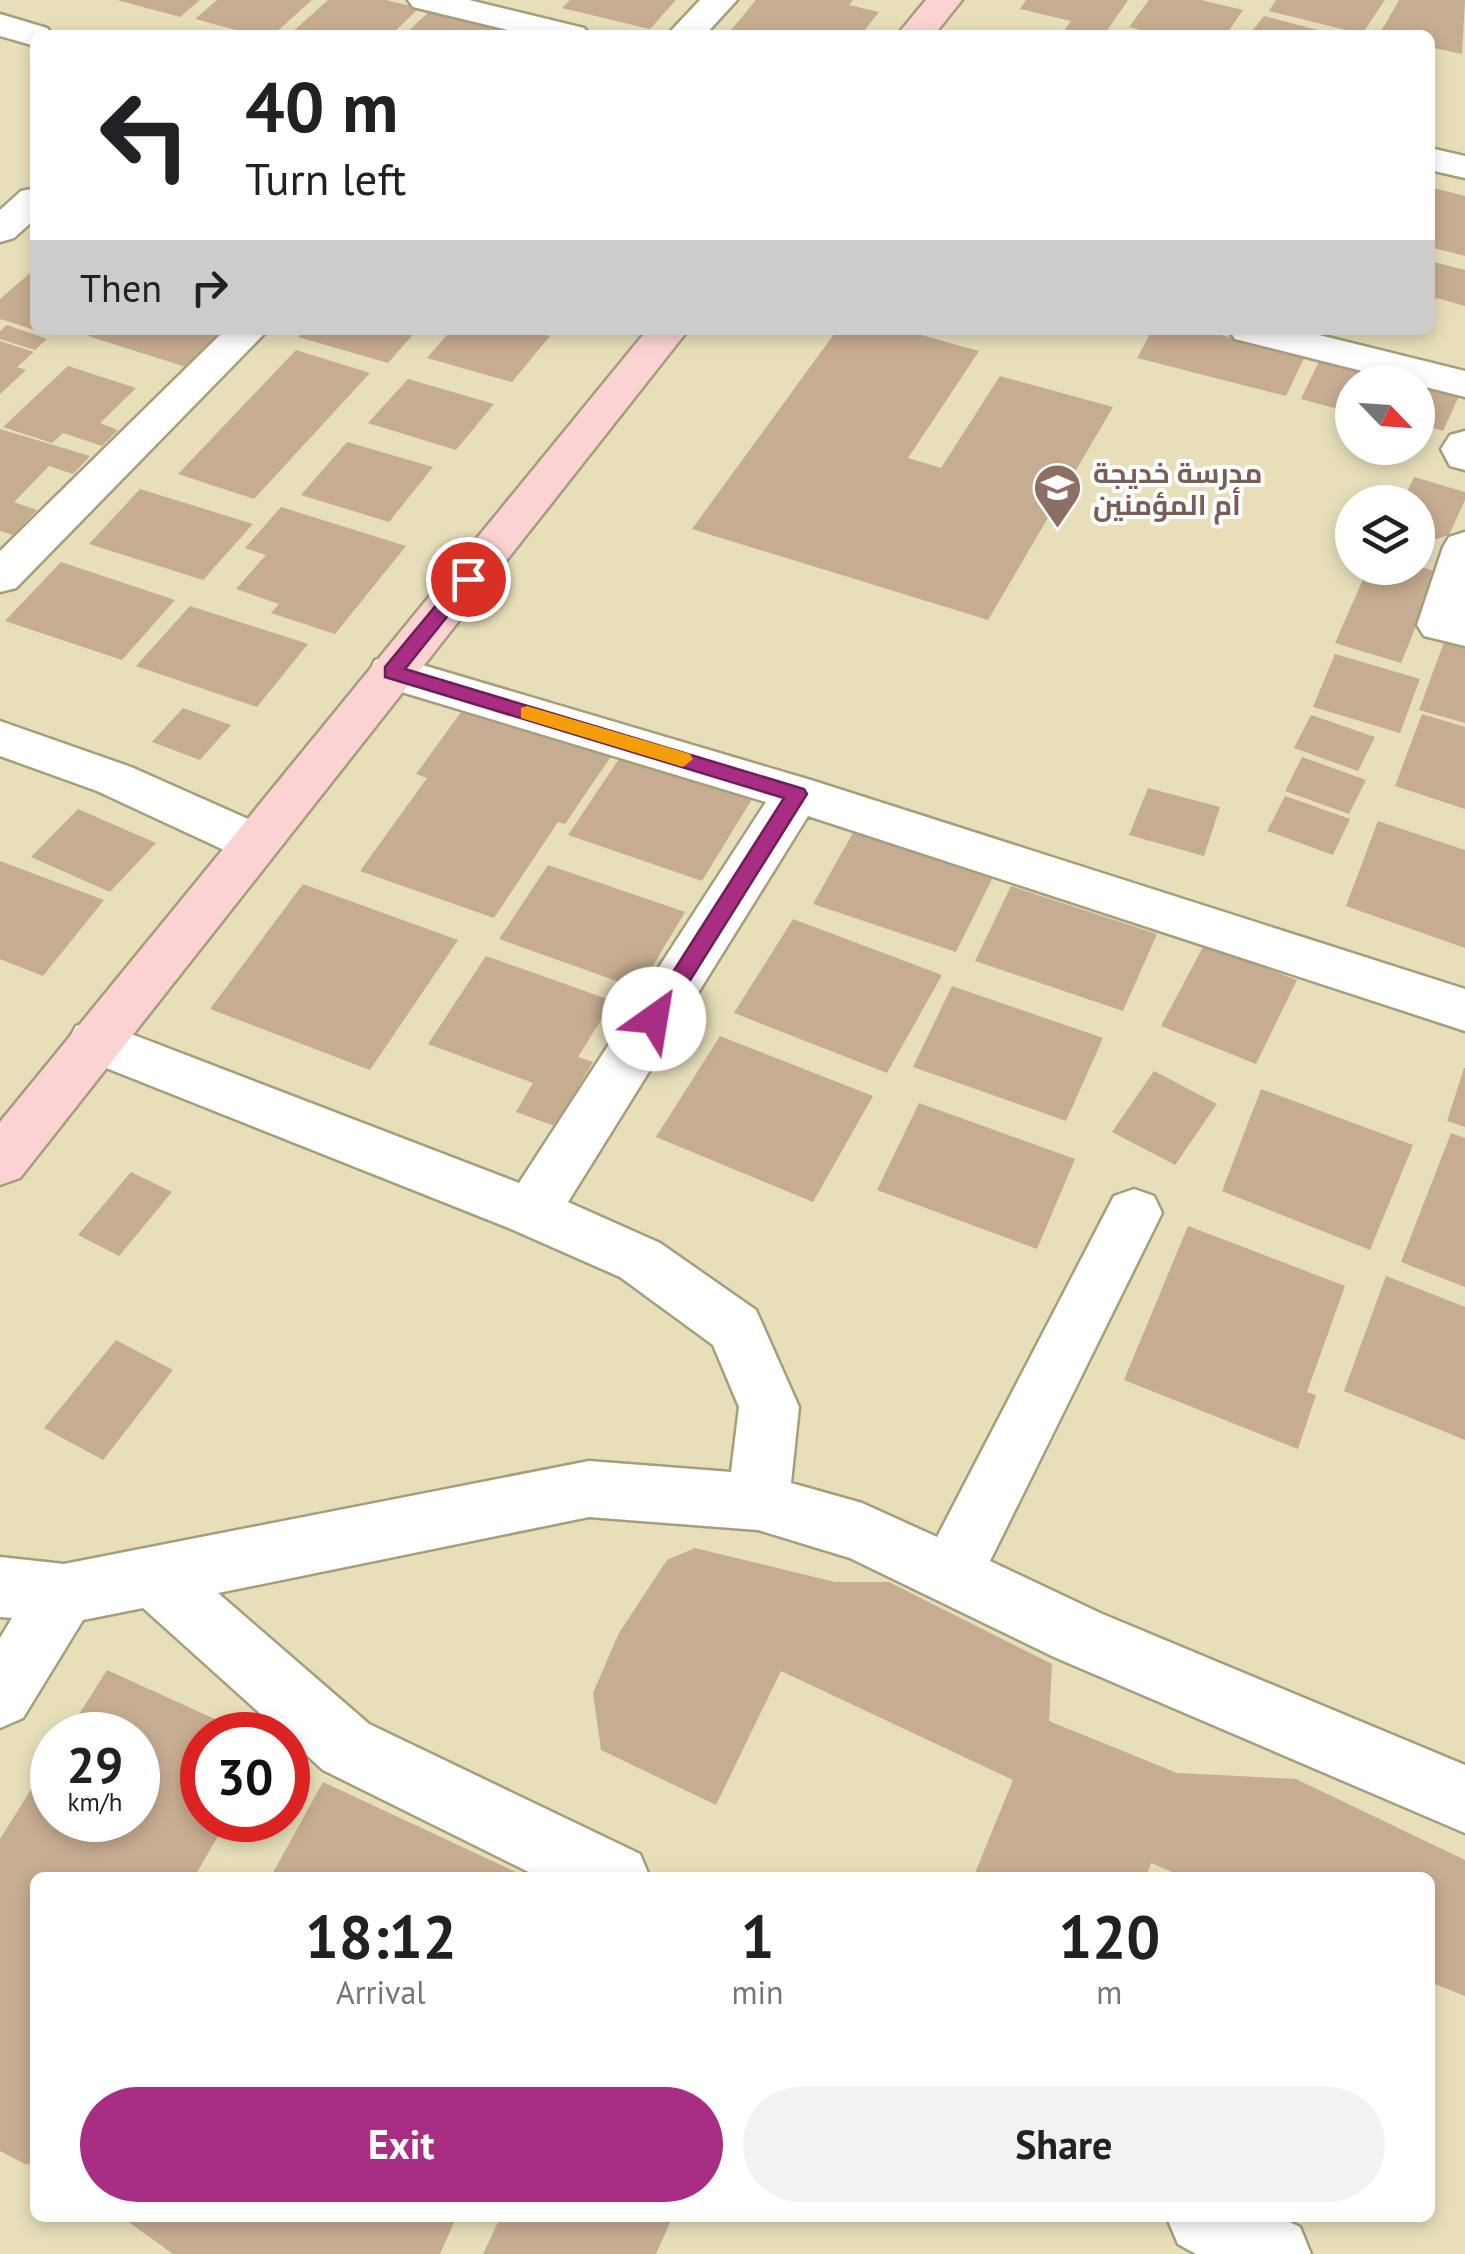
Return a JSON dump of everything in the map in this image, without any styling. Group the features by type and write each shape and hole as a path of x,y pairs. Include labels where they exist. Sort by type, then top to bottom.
{"main road":[{"path":"919,30 945,0"},
{"path":"0,1162 664,335"}],"street":[{"path":"425,0 551,30"},
{"path":"690,30 720,0"},
{"path":"0,25 30,34"},
{"path":"1435,160 1465,167"},
{"path":"0,230 30,203"},
{"path":"0,578 243,335"},
{"path":"1269,335 1465,384"},
{"path":"1465,445 1465,456"},
{"path":"1465,547 1440,624 1465,630"},
{"path":"392,672 797,794 1465,1010"},
{"path":"0,738 114,778 255,842"},
{"path":"531,1212 797,794"},
{"path":"95,1041 531,1212 640,1260 734,1328 769,1408 758,1502"},
{"path":"951,1574 1134,1214"},
{"path":"0,1587 64,1594 589,1490 758,1502 862,1532 1078,1636 1465,1799"},
{"path":"153,1576 346,1747 604,1872"},
{"path":"0,1696 64,1594"},
{"path":"1212,2222 1273,2254"}],"building":[{"path":"117,0 200,0 180,17"},
{"path":"217,0 312,0 279,30 236,30 195,19"},
{"path":"328,0 386,0 419,8 396,30 295,30"},
{"path":"570,0 676,0 650,29 562,8"},
{"path":"756,0 853,0 849,5 879,12 865,30 731,30"},
{"path":"1026,0 1128,0 1107,30 1065,30 1071,21 1020,9"},
{"path":"1149,0 1201,0 1243,10 1229,30 1129,27"},
{"path":"1276,0 1385,0 1365,30 1346,30 1269,11"},
{"path":"1399,0 1465,0 1462,54 1435,48 1435,30 1382,30"},
{"path":"431,10 509,30 409,30"},
{"path":"1264,16 1318,30 1253,30"},
{"path":"1435,188 1465,196 1465,256 1435,248"},
{"path":"1435,262 1465,270 1465,306 1436,298"},
{"path":"30,273 30,328 0,319 0,299"},
{"path":"7,325 47,339 35,350 0,339 0,331"},
{"path":"89,335 218,335 186,367"},
{"path":"300,335 413,335 388,363"},
{"path":"447,335 550,336 512,382 427,358"},
{"path":"833,335 921,335 979,351 908,458 941,468 1000,376 1113,407 988,620 692,529"},
{"path":"1149,335 1221,335 1305,356 1286,396 1137,358"},
{"path":"0,341 34,352 17,367 26,370 0,394"},
{"path":"296,350 370,373 254,499 178,474"},
{"path":"1321,357 1351,365 1335,365 1335,408 1301,399"},
{"path":"68,366 136,388 100,423 118,430 102,446 63,433 52,443 3,427"},
{"path":"408,379 494,404 456,450 368,423"},
{"path":"1435,390 1459,396 1443,431 1435,428"},
{"path":"0,429 90,456 73,474 49,466 14,502 37,510 13,535 0,531"},
{"path":"347,442 433,467 389,522 301,495"},
{"path":"1414,477 1465,492 1449,535 1435,540 1435,485 1410,485"},
{"path":"140,489 253,524 203,580 89,544"},
{"path":"281,507 406,546 335,634 271,613 279,604 236,589 266,555 245,548"},
{"path":"61,562 175,600 122,660 5,621"},
{"path":"1361,585 1433,585 1401,663 1335,643"},
{"path":"190,606 308,644 257,707 136,666"},
{"path":"1444,642 1465,647 1465,723 1419,710"},
{"path":"1335,654 1420,679 1400,733 1313,707"},
{"path":"467,704 614,752 565,824 558,822 494,918 360,871 427,778 416,774"},
{"path":"183,708 231,725 200,760 152,742"},
{"path":"1422,714 1465,727 1465,809 1395,786"},
{"path":"1311,715 1375,737 1358,771 1294,748"},
{"path":"621,756 752,799 702,881 568,835"},
{"path":"1302,757 1366,780 1349,814 1285,791"},
{"path":"1148,788 1220,807 1204,856 1129,835"},
{"path":"1285,796 1350,819 1333,855 1267,831"},
{"path":"78,809 156,843 110,892 31,857"},
{"path":"1378,821 1465,850 1465,948 1346,906"},
{"path":"854,831 993,877 956,952 813,904"},
{"path":"0,861 104,900 43,976 0,959"},
{"path":"548,865 685,912 639,989 499,939"},
{"path":"303,884 458,940 370,1070 210,1009"},
{"path":"1011,886 1157,934 1123,1011 975,961"},
{"path":"793,919 942,975 887,1073 734,1013"},
{"path":"1204,945 1297,980 1256,1064 1161,1026"},
{"path":"486,956 613,1001 578,1057 593,1062 555,1126 516,1112 533,1083 428,1044"},
{"path":"952,986 1103,1038 1066,1121 913,1067"},
{"path":"720,1036 873,1096 813,1202 656,1137"},
{"path":"1465,1068 1465,1127 1447,1121"},
{"path":"1154,1071 1217,1104 1175,1165 1112,1132"},
{"path":"1261,1089 1413,1145 1370,1250 1222,1191"},
{"path":"919,1103 1075,1159 1037,1249 877,1190"},
{"path":"1451,1133 1465,1138 1465,1287 1401,1262"},
{"path":"131,1172 172,1192 119,1256 78,1235"},
{"path":"1188,1226 1345,1286 1307,1392 1316,1395 1298,1449 1124,1380"},
{"path":"1386,1276 1465,1307 1465,1440 1344,1391"},
{"path":"116,1340 173,1370 103,1460 44,1428"},
{"path":"695,1548 835,1582 889,1582 1052,1664 1049,1721 1177,1773 1296,1779 1465,1860 1465,1996 1435,1984 1435,1872 1172,1872 1151,1863 1148,1872 975,1872 1013,1780 781,1671 716,1805 601,1750 593,1693 619,1633 667,1560"},
{"path":"107,1670 199,1712 180,1712 180,1842 214,1842 197,1872 30,1872 30,2164 0,2151 0,1839 30,1791 30,1842 160,1842 160,1712 81,1712"},
{"path":"323,1782 516,1872 273,1872 290,1842 310,1842 310,1806"},
{"path":"129,2222 454,2222 440,2254 173,2254"},
{"path":"498,2222 670,2222 656,2254 483,2254"}],"slow traffic":[{"path":"527,713 683,759"}],"place":[{"name":"مدرسة خديجة أم المؤمنين","path":"1058,530"}],"route":[{"path":"468,579 392,672 797,794 654,1019"}]}
